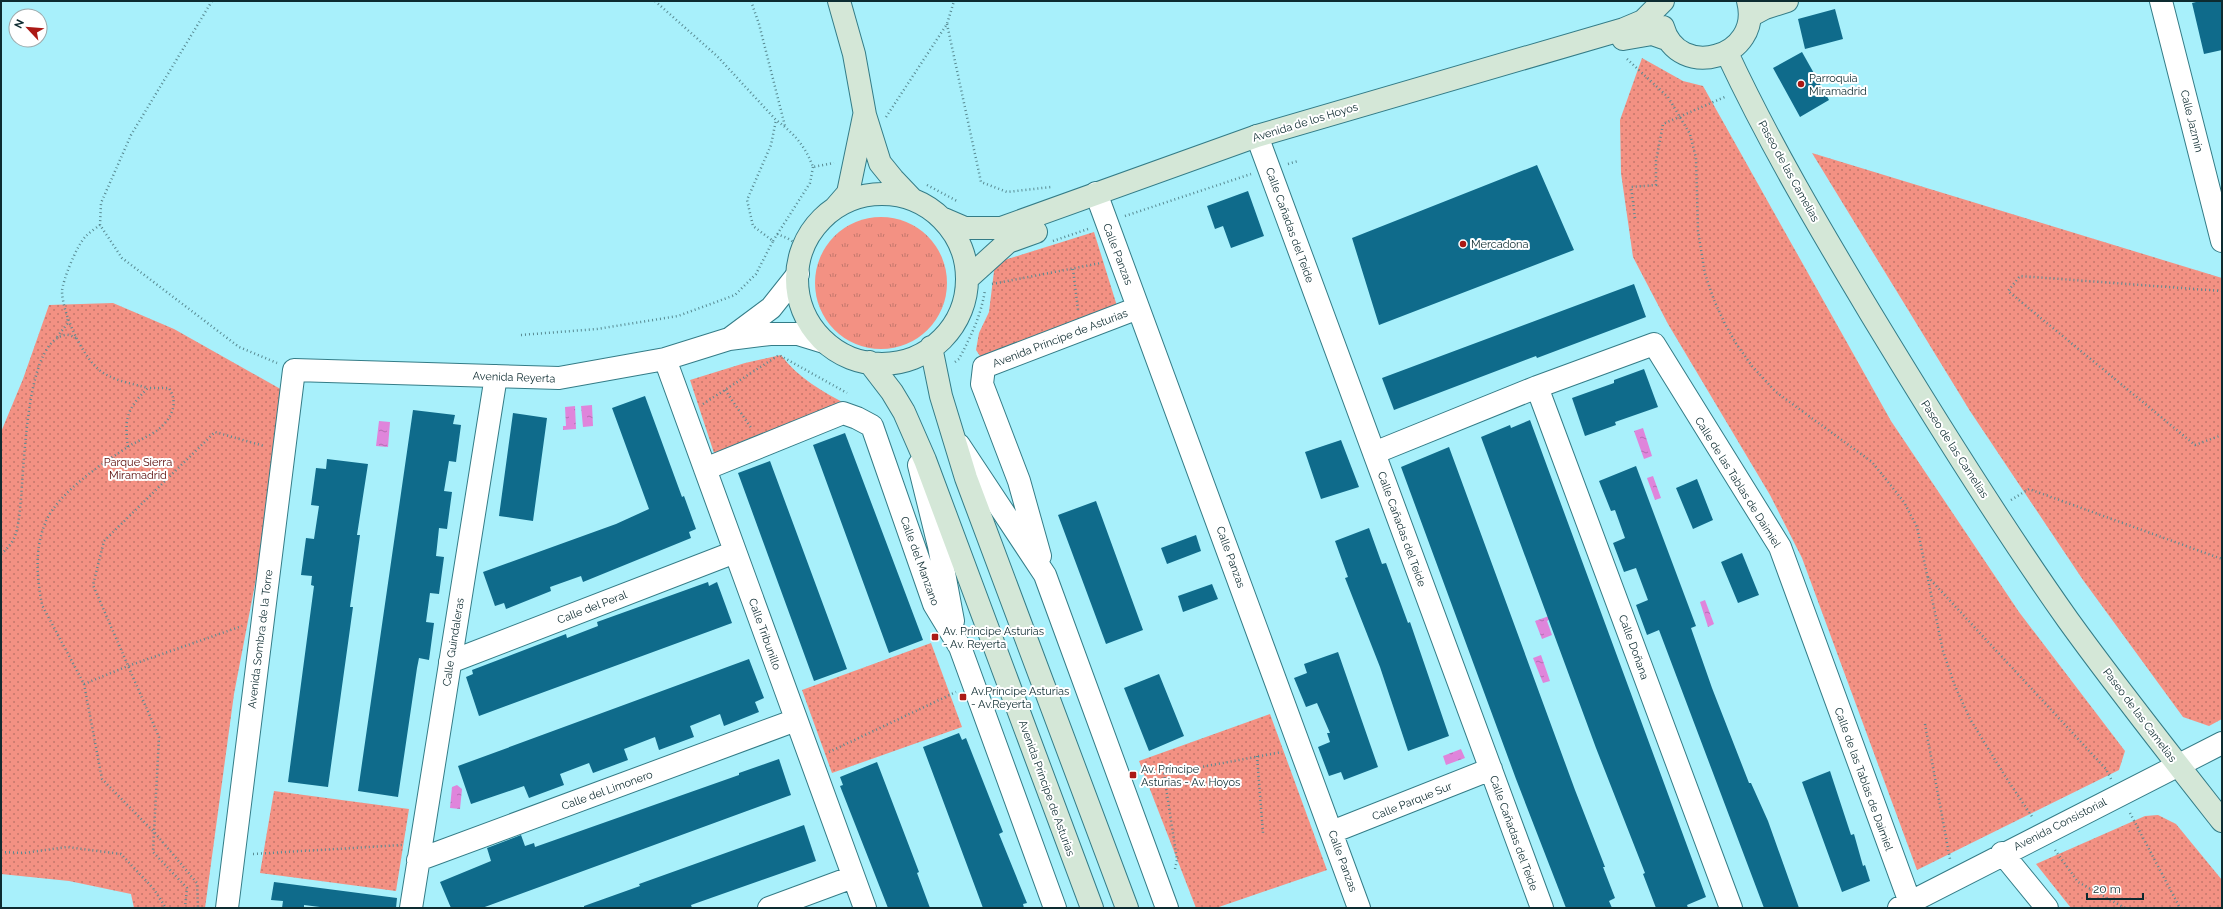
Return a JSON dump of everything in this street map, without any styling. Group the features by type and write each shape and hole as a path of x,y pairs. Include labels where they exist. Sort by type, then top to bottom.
{"street":[{"path":"839,1 854,54 864,115 880,163 893,179 912,198"},
{"path":"1663,1 1662,21 1669,40 1681,51 1696,57 1712,58 1727,53 1739,43 1746,30 1749,8 1765,8 1787,1"},
{"name":"Avenida de los Hoyos","path":"944,219 965,228 1001,228 1098,200 1260,143 1624,29 1643,21 1663,1"},
{"name":"Calle Jazmín","path":"2161,1 2222,241"},
{"name":"Avenida de los Hoyos","path":"1260,143 1434,95 1620,40 1652,34 1669,40"},
{"name":"Paseo de las Camelias","path":"1727,53 1744,88 1836,256 1928,409 2068,619 2222,821"},
{"path":"835,208 859,197 886,193 912,198 929,207 944,219 957,237 965,257 967,279 963,305 950,329 931,347 912,358 891,363 869,362 846,355 824,342 815,335 802,315 797,296 798,274 803,248 816,226 848,193 864,115"},
{"name":"Calle Cañadas del Teide","path":"1260,143 1542,908"},
{"name":"Avenida de los Hoyos","path":"967,279 1008,242 1098,200"},
{"name":"Calle Panzas","path":"1098,200 1360,908"},
{"name":"Avenida Reyerta","path":"729,339 771,308 798,274"},
{"name":"Avenida Príncipe de Asturias","path":"1138,308 984,367 982,384 1019,481 1045,575 1166,906"},
{"name":"Avenida Reyerta","path":"294,370 559,378 665,359 729,339 770,334 798,334 824,342"},
{"name":"Calle de las Tablas de Daimiel","path":"1374,452 1537,387 1654,344 1780,547 1907,906"},
{"name":"Avenida Príncipe de Asturias","path":"931,347 941,396 966,478 1127,908"},
{"name":"Calle Tribunillo","path":"665,359 864,908"},
{"name":"Avenida Príncipe de Asturias","path":"869,362 892,392 908,422 928,468 1092,908"},
{"name":"Avenida Sombra de la Torre","path":"227,908 294,370"},
{"name":"Calle Guindaleras","path":"411,908 496,376"},
{"name":"Calle Doñana","path":"1537,387 1731,908"},
{"name":"Calle del Manzano","path":"705,469 843,413 872,426 934,604 960,647 1055,908"},
{"name":"Avenida Príncipe de Asturias","path":"908,422 939,546 948,600 960,647"},
{"name":"Avenida Príncipe de Asturias","path":"955,438 1045,575"},
{"name":"Calle del Peral","path":"450,662 735,552"},
{"name":"Calle del Limonero","path":"419,852 796,720"},
{"name":"Avenida Consistorial","path":"1907,906 2002,854 2222,743"},
{"name":"Calle Parque Sur","path":"1332,832 1491,769"},
{"path":"2002,854 2047,908"},
{"path":"769,908 853,877"}],"path":[{"path":"212,1 131,135 101,203 100,225 122,258 239,347 294,370"},
{"path":"521,335 597,329 678,316 735,295 756,274 777,234 810,183 814,167 806,149 786,127 776,120 717,56 655,1"},
{"path":"751,1 759,24 786,127"},
{"path":"874,144 886,117 947,24 954,1"},
{"path":"947,24 981,182 1007,192 1052,187"},
{"path":"1620,40 1625,57 1668,97 1690,134 1696,158 1698,231 1705,274 1714,300 1737,346 1752,366 1776,392 1872,462 1888,480 1904,502 1917,527 1943,651 1970,719 2005,776 2078,882 2125,908"},
{"path":"1635,218 1631,187 1656,185 1656,161 1663,124 1681,118 1744,88"},
{"path":"773,241 754,226 747,200 771,145 776,120"},
{"path":"814,167 856,158"},
{"path":"100,225 85,236 69,269 62,291 68,317 77,338 95,366 113,378 148,388 169,388 174,397 172,412 163,426 128,447 61,498 46,521 38,547 36,569 42,605 84,684 102,779 155,833 197,883 198,908"},
{"path":"777,234 787,238 803,248"},
{"path":"1073,269 1080,330"},
{"path":"2222,291 2020,276 2008,291 2195,445 2222,436"},
{"path":"1,554 10,546 17,530 21,505 24,441 30,402 43,356 63,331 68,317"},
{"path":"56,339 66,335 77,338"},
{"path":"685,416 779,355 822,381 850,394"},
{"path":"128,447 127,418 135,400 148,388"},
{"path":"725,390 752,429"},
{"path":"185,908 187,888 153,852 159,737 93,585 104,541 215,432 268,447"},
{"path":"1994,510 2029,490 2222,559"},
{"path":"1927,576 2106,769 2159,864 2180,908"},
{"path":"84,684 128,666 263,619"},
{"path":"811,761 973,684"},
{"path":"1925,724 1950,859"},
{"path":"1166,906 1177,860 1164,774 1302,748"},
{"path":"1257,756 1263,833"},
{"path":"1,852 24,853 67,847 121,854 153,888 166,908"},
{"path":"234,856 419,852"}],"green space":[{"path":"1642,58 1683,81 1703,86 1891,421 2019,612 2125,751 2119,770 1917,870 1802,558 1770,495 1668,324 1633,257 1621,173 1620,120"},
{"path":"1812,153 2222,278 2222,719 2209,726 2183,717 2083,580 1970,411"},
{"path":"887,217 906,222 918,228 928,236 936,246 942,258 946,270 946,296 942,308 936,320 928,330 918,338 906,344 894,348 875,349 856,344 844,338 834,330 826,320 820,308 816,296 815,277 820,258 826,246 834,236 844,228 856,222 868,218"},
{"path":"1094,232 1117,306 982,359 976,350 979,333 989,312 995,263"},
{"name":"Parque Sierra Miramadrid","path":"113,303 174,329 284,391 277,469 234,694 205,908 134,908 131,894 69,881 1,874 1,432 23,379 49,305"},
{"path":"781,355 803,378 820,390 848,405 714,453 690,380 745,363"},
{"path":"931,643 962,727 832,773 802,690"},
{"path":"1270,714 1327,870 1216,908 1196,908 1139,761"},
{"path":"274,791 409,809 396,891 260,873"},
{"path":"2158,815 2176,824 2222,880 2222,908 2071,908 2036,864 2145,816"}],"water":[{"path":"592,405 593,426 583,427 581,406"},
{"path":"575,406 576,429 563,430 563,426 566,426 565,407"},
{"path":"379,421 390,422 388,447 376,446"},
{"path":"1643,428 1652,456 1644,459 1634,431"},
{"path":"1653,476 1661,498 1655,500 1647,478"},
{"path":"1705,600 1714,624 1708,627 1700,602"},
{"path":"1549,616 1550,619 1547,621 1552,635 1542,639 1535,621"},
{"path":"1541,655 1550,681 1543,683 1533,658"},
{"path":"1461,749 1465,758 1446,765 1443,756"},
{"path":"457,785 462,789 460,809 450,808 452,787"}],"building":[{"path":"2200,1 2222,1 2222,50 2204,54 2192,3"},
{"name":"Parroquia Miramadrid","path":"1835,9 1843,39 1805,49 1798,19"},
{"name":"Parroquia Miramadrid","path":"1802,52 1829,100 1800,117 1773,68"},
{"name":"Mercadona","path":"1537,165 1574,250 1379,325 1352,238"},
{"path":"1248,191 1264,236 1231,248 1223,226 1215,229 1207,206"},
{"path":"1634,284 1646,317 1537,358 1536,356 1394,410 1382,378"},
{"path":"1644,369 1658,407 1615,422 1616,425 1585,436 1572,398 1614,383 1614,380"},
{"path":"645,396 682,497 684,496 696,529 689,532 691,538 583,582 581,576 550,587 551,591 506,609 504,603 495,606 483,572 616,524 649,509 612,408"},
{"path":"413,410 455,415 453,424 461,425 456,462 449,461 444,491 452,492 447,529 439,528 436,556 444,557 439,594 430,593 426,622 434,623 429,660 419,658 398,797 358,791"},
{"path":"513,413 547,418 533,521 499,516"},
{"path":"1530,420 1706,897 1687,905 1688,908 1656,908 1643,874 1645,873 1596,748 1481,437 1510,425 1511,428"},
{"path":"845,433 923,640 889,653 813,445"},
{"path":"1341,440 1359,487 1321,499 1305,452"},
{"path":"1449,447 1575,790 1605,867 1603,867 1615,898 1609,901 1612,908 1566,908 1516,779 1401,467"},
{"path":"327,459 368,464 357,535 360,535 350,607 353,607 328,787 288,782 314,586 311,585 312,576 301,575 306,538 314,539 319,506 311,505 316,468 326,469"},
{"path":"770,461 847,669 814,681 738,473"},
{"path":"1636,466 1696,626 1691,628 1712,688 1749,783 1751,783 1768,821 1799,908 1764,908 1659,630 1647,635 1636,605 1648,600 1636,568 1624,572 1613,543 1625,538 1615,510 1611,511 1599,481"},
{"path":"1697,479 1713,520 1693,529 1676,488"},
{"path":"1096,501 1143,630 1106,644 1058,515"},
{"path":"1369,528 1382,564 1386,563 1408,623 1410,622 1449,736 1408,751 1380,667 1345,578 1348,577 1335,541"},
{"path":"1196,535 1201,551 1167,564 1161,548"},
{"path":"1742,553 1759,595 1738,603 1721,562"},
{"path":"708,582 709,586 717,582 732,623 479,716 466,677 473,674 472,670 566,634 567,638 598,626 597,622"},
{"path":"1212,584 1218,599 1183,612 1178,596"},
{"path":"1338,652 1378,767 1344,780 1341,772 1329,776 1318,747 1330,742 1327,733 1330,733 1317,703 1306,707 1294,678 1307,673 1304,664"},
{"path":"749,659 764,698 755,702 759,712 724,726 720,714 690,726 694,737 659,750 655,737 624,749 628,760 593,773 589,763 560,774 564,785 529,798 524,786 471,804 458,766"},
{"path":"1159,674 1184,736 1149,751 1124,688"},
{"path":"959,733 962,740 966,738 1003,832 999,834 1027,903 1023,904 1024,908 983,908 923,747"},
{"path":"779,759 791,795 482,908 451,908 440,882 491,861 487,848 521,835 525,846 534,843 535,847 739,775 739,773"},
{"path":"877,762 919,872 917,873 930,908 888,908 840,786 843,785 840,777"},
{"path":"1830,771 1851,835 1854,834 1863,866 1865,865 1870,881 1842,892 1802,782"},
{"path":"804,825 816,861 691,905 692,908 584,908 584,906 640,886 639,884"},
{"path":"274,882 397,898 396,908 328,908 304,905 304,908 282,908 283,901 271,900"}],"place":[{"name":"Parroquia Miramadrid","path":"1801,84"},
{"name":"Mercadona","path":"1463,244"},
{"name":"Av. Príncipe Asturias - Av. Reyerta","path":"935,637"},
{"name":"Av.Príncipe Asturias - Av.Reyerta","path":"963,697"},
{"name":"Av. Príncipe Asturias - Av. Hoyos","path":"1133,775"}]}
